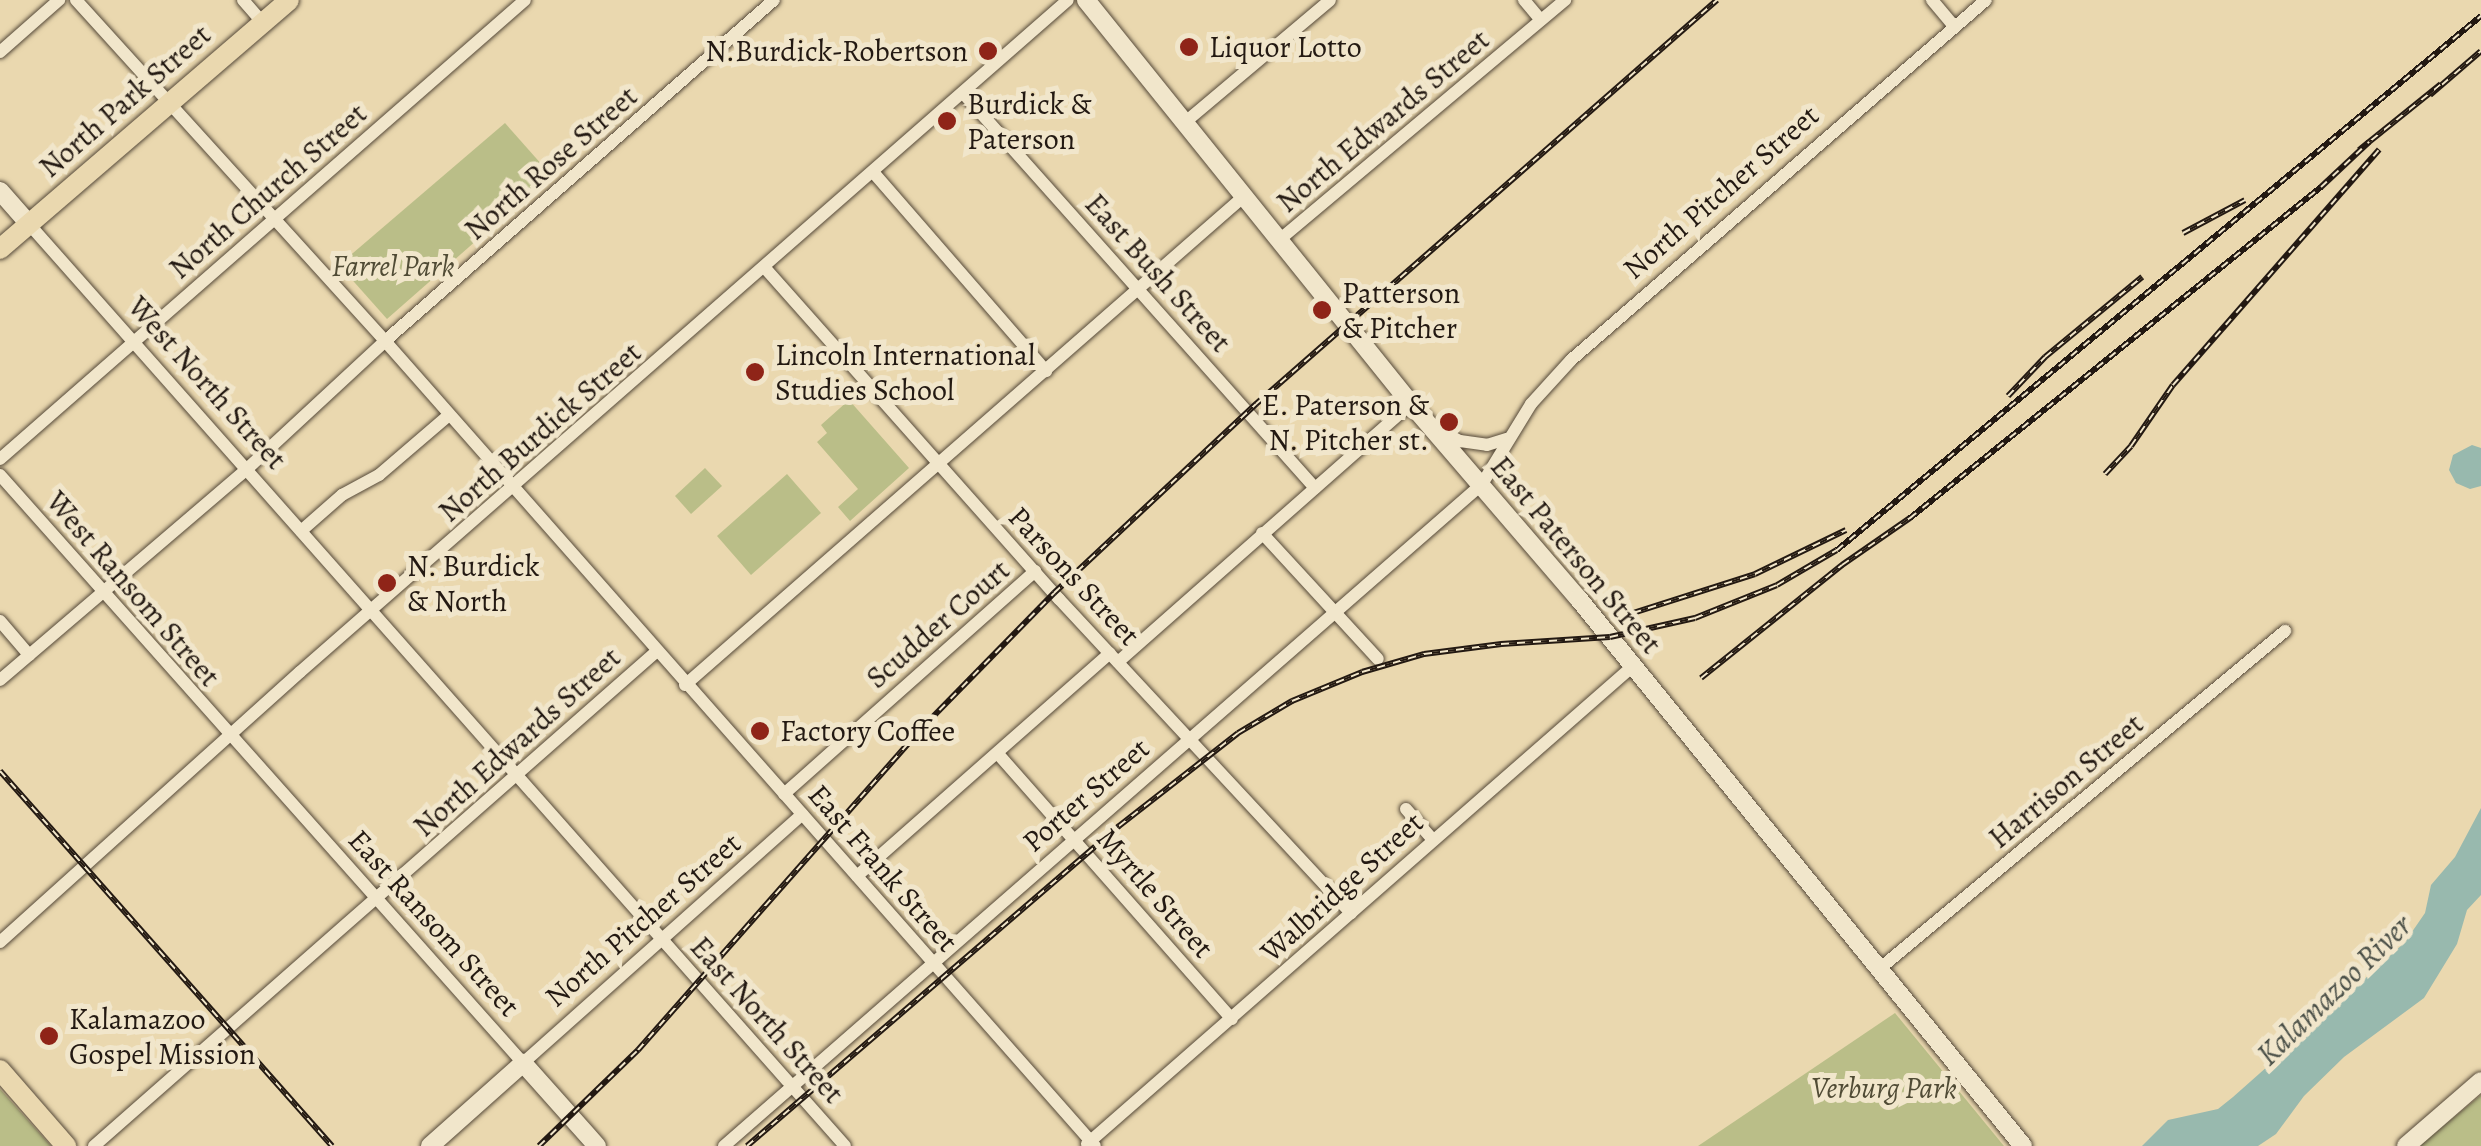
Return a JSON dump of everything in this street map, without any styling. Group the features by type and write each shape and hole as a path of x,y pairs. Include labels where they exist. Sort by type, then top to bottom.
{"main road":[{"name":"North Park Street","path":"0,249 289,0"},
{"path":"0,1070 66,1146"}],"street":[{"path":"0,52 58,0"},
{"name":"East Frank Street","path":"76,0 385,341 1090,1144"},
{"path":"242,0 262,24"},
{"name":"North Church Street","path":"0,459 525,0"},
{"name":"North Rose Street","path":"0,680 247,469 757,5 774,0"},
{"name":"North Burdick Street","path":"0,942 1068,0"},
{"name":"East Paterson Street","path":"1086,0 1278,241 1633,666 2023,1146"},
{"path":"1183,124 1330,0"},
{"path":"1524,0 1541,20"},
{"name":"North Edwards Street","path":"1278,241 1566,0"},
{"path":"1932,0 1954,27"},
{"name":"North Pitcher Street","path":"1482,484 1507,439 1551,379 1580,351 1986,0"},
{"name":"East Bush Street","path":"962,93 1314,488"},
{"path":"872,172 1046,371"},
{"name":"West North Street","path":"0,191 373,612"},
{"name":"North Edwards Street","path":"686,685 1243,197"},
{"name":"Parsons Street","path":"765,268 1114,658 1351,912"},
{"path":"857,876 1412,404"},
{"path":"302,531 342,495 380,475 449,415"},
{"path":"1429,424 1460,441 1488,445 1507,439"},
{"name":"West Ransom Street","path":"0,475 229,737"},
{"name":"Porter Street","path":"724,1146 1332,611 1482,484"},
{"path":"1262,534 1378,660"},
{"name":"Scudder Court","path":"784,794 1035,571"},
{"name":"East North Street","path":"373,612 845,1146"},
{"path":"0,621 29,656"},
{"name":"Harrison Street","path":"1878,970 2285,632"},
{"name":"North Edwards Street","path":"94,1146 657,651"},
{"name":"Walbridge Street","path":"1090,1144 1633,666"},
{"name":"East Ransom Street","path":"229,737 597,1146"},
{"name":"Myrtle Street","path":"999,755 1232,1020"},
{"path":"1406,809 1433,840"},
{"name":"North Pitcher Street","path":"430,1146 802,814"},
{"path":"2406,1146 2481,1081"}],"green space":[{"name":"Farrel Park","path":"505,123 551,175 387,319 339,265"},
{"path":"849,400 909,468 850,521 838,507 858,489 817,442 827,433 821,425"},
{"path":"705,468 722,486 691,514 675,496"},
{"path":"787,474 821,513 751,575 717,536"},
{"name":"Verburg Park","path":"1895,1013 2004,1146 1698,1146"},
{"path":"0,1089 51,1146 0,1146"},
{"path":"2481,1095 2481,1146 2419,1146"}],"water":[{"path":"2472,445 2481,448 2481,486 2470,489 2456,483 2449,470 2453,455"},
{"path":"2481,808 2481,895 2467,910 2457,944 2424,998 2344,1057 2304,1096 2276,1134 2258,1146 2142,1146 2168,1120 2218,1109 2277,1058 2290,1039 2335,1006 2405,942 2425,913 2431,885 2455,857"}],"railway":[{"path":"539,1146 638,1050 917,733 1054,593 1256,404 1717,0"},
{"path":"747,1146 1119,826 1238,733 1292,701 1362,672 1424,654 1610,637 1695,618 1777,585 1837,550 2481,16"},
{"path":"2430,95 2481,51"},
{"path":"2359,150 2441,84"},
{"path":"1701,678 1842,565 1910,518 2321,187 2369,142"},
{"path":"2105,474 2131,446 2173,385 2379,150"},
{"path":"2183,233 2245,200"},
{"path":"2008,396 2045,357 2142,277"},
{"path":"1633,613 1755,574 1846,530"},
{"path":"0,771 332,1146"}],"place":[{"name":"Liquor Lotto","path":"1189,47"},
{"name":"N.Burdick-Robertson","path":"988,51"},
{"name":"Burdick & Paterson","path":"947,121"},
{"name":"Patterson & Pitcher","path":"1322,310"},
{"name":"Lincoln International Studies School","path":"755,372"},
{"name":"E. Paterson & N. Pitcher st.","path":"1449,422"},
{"name":"N. Burdick & North","path":"387,583"},
{"name":"Factory Coffee","path":"760,731"},
{"name":"Kalamazoo Gospel Mission","path":"49,1036"}],"water label":[{"name":"Kalamazoo River","path":"2334,990"}]}
